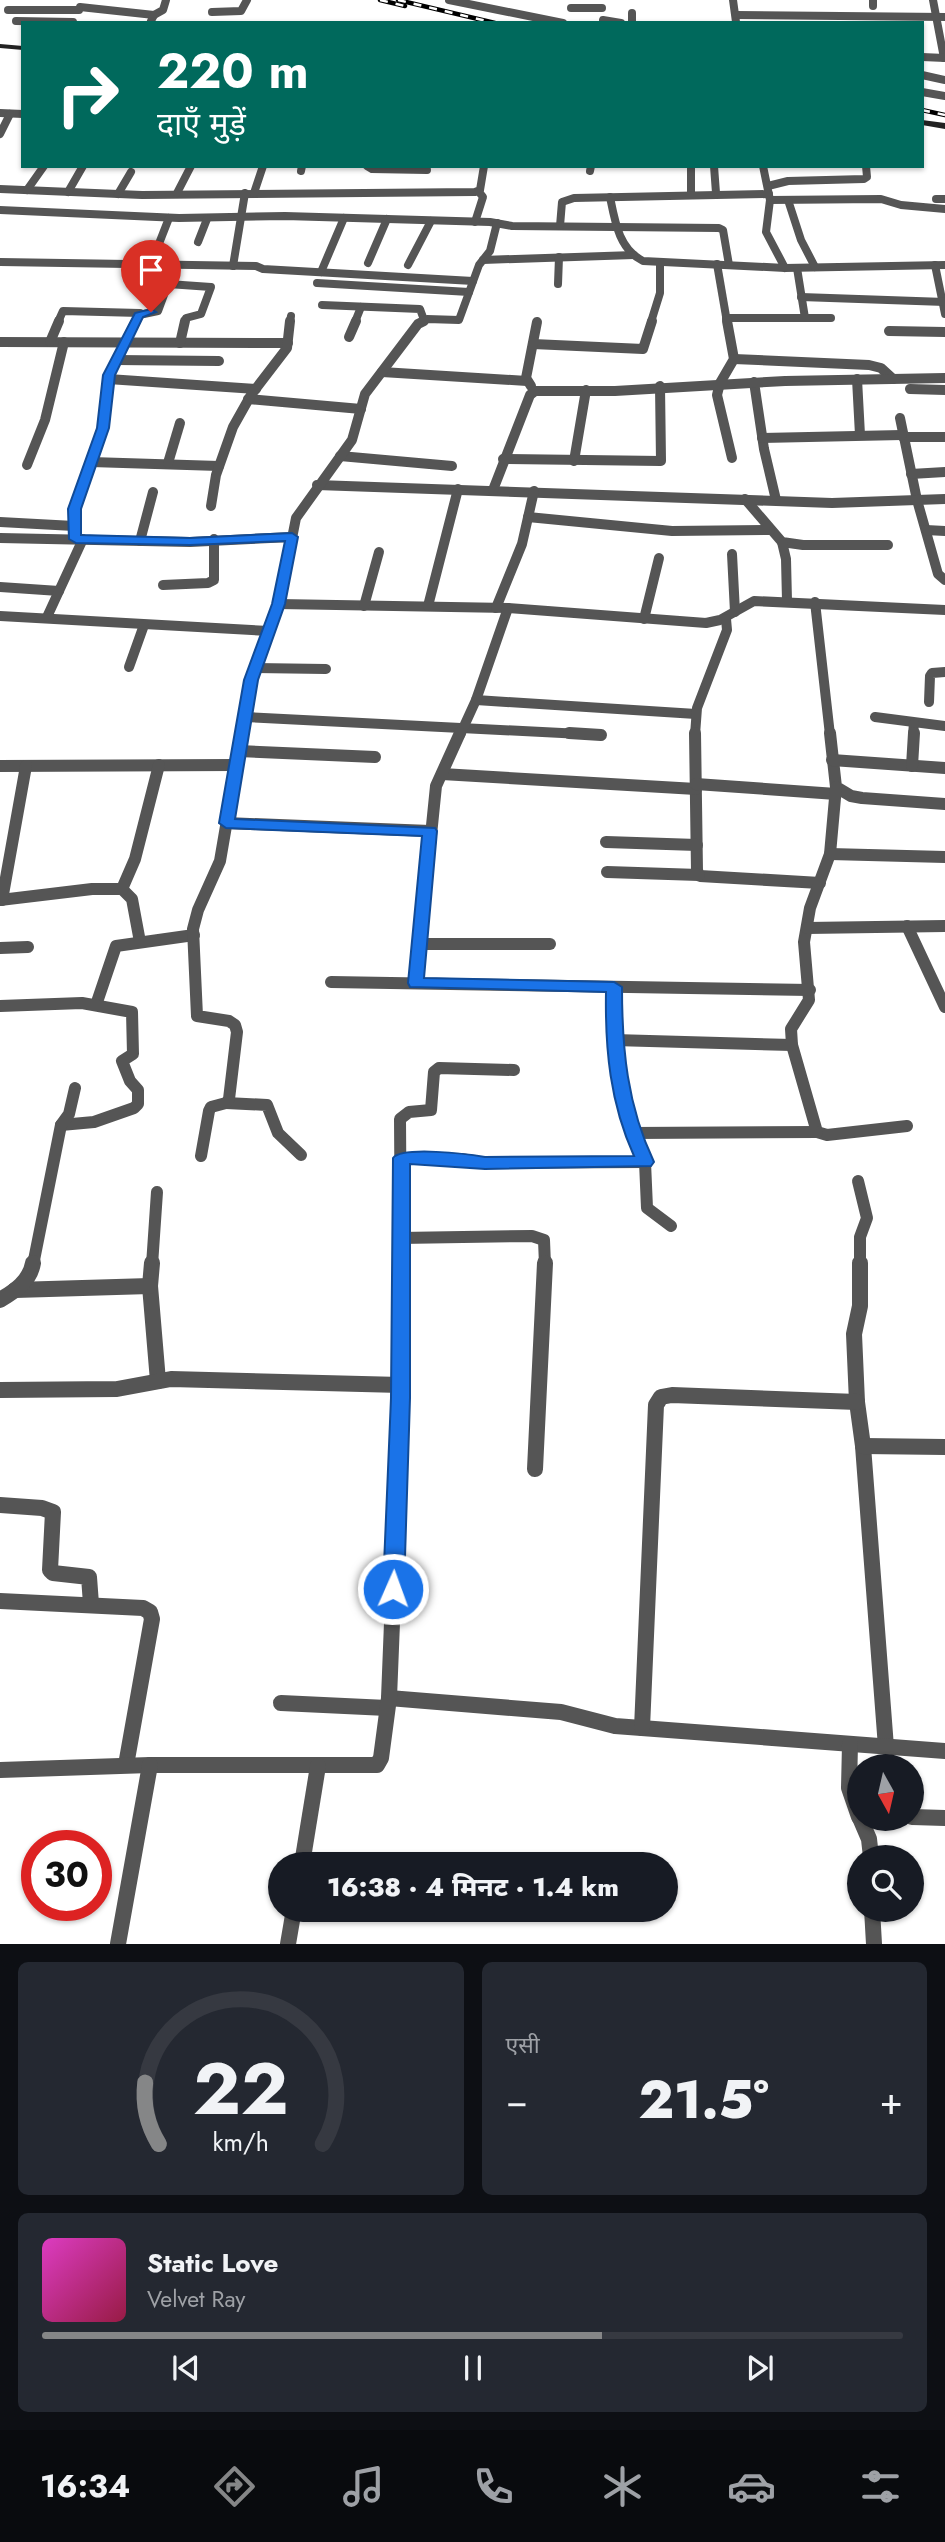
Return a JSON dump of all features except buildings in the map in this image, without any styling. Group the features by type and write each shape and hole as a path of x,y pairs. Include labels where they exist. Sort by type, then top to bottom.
{"main road":[{"path":"0,46 21,48"},
{"path":"924,122 945,126"}],"street":[{"path":"4,11 13,0"},
{"path":"151,21 154,15 163,10 166,0"},
{"path":"210,21 217,0"},
{"path":"212,12 241,11 247,0"},
{"path":"449,0 553,21"},
{"path":"733,0 736,19 884,20 945,17"},
{"path":"924,57 944,58 933,0"},
{"path":"4,11 80,5 154,15"},
{"path":"570,8 602,11 618,21"},
{"path":"632,13 632,21"},
{"path":"16,21 21,21"},
{"path":"932,58 935,77"},
{"path":"924,92 945,96"},
{"path":"0,113 21,114"},
{"path":"0,134 10,114"},
{"path":"27,190 43,168"},
{"path":"68,192 82,168"},
{"path":"177,193 190,168"},
{"path":"233,266 241,218 249,193 262,168"},
{"path":"370,168 427,168 425,192"},
{"path":"475,222 483,197 479,192 484,168"},
{"path":"691,168 691,194"},
{"path":"714,168 716,193"},
{"path":"763,168 769,193 766,232 785,268"},
{"path":"812,168 813,180"},
{"path":"769,193 785,181 864,179 867,177 866,168"},
{"path":"118,194 131,172"},
{"path":"0,189 118,194 479,192"},
{"path":"560,226 562,202 574,198 769,193 788,200 881,199 908,206 945,209"},
{"path":"610,197 618,235 638,260 785,268 940,265 945,314"},
{"path":"788,200 801,240 815,267"},
{"path":"0,211 207,219 344,218 722,229 729,265"},
{"path":"152,264 169,218"},
{"path":"321,272 344,218"},
{"path":"198,242 207,219"},
{"path":"368,263 387,219"},
{"path":"408,265 431,221"},
{"path":"226,1103 229,1098 237,1032 235,1025 229,1021 197,1016 194,935 198,910 220,861 256,668 279,604 296,518 317,485 352,440 365,394 418,324 424,320 457,321 473,281 490,251 497,223"},
{"path":"483,260 634,255"},
{"path":"558,284 559,257"},
{"path":"0,262 233,266 473,281"},
{"path":"533,344 643,349 660,293 660,262"},
{"path":"717,264 734,359 719,383 718,406 732,458"},
{"path":"50,342 63,311 158,311 175,265"},
{"path":"797,268 805,318"},
{"path":"317,283 469,292"},
{"path":"168,284 211,287 201,314 186,318 180,343"},
{"path":"801,297 944,302"},
{"path":"322,305 420,309 424,320"},
{"path":"349,337 361,307"},
{"path":"47,617 79,539 74,526 74,509 103,428 108,379 140,313"},
{"path":"211,506 219,466 233,427 248,399 283,354 288,343 291,316"},
{"path":"726,318 831,318"},
{"path":"527,381 537,322"},
{"path":"889,331 945,331"},
{"path":"0,342 288,343"},
{"path":"27,465 45,421 64,342"},
{"path":"734,359 869,365 881,368 893,379"},
{"path":"116,360 219,361"},
{"path":"382,372 527,381 536,391"},
{"path":"493,490 530,395 536,391 626,390 719,383 945,378"},
{"path":"108,379 256,389"},
{"path":"858,379 860,435"},
{"path":"754,382 762,438 776,500"},
{"path":"503,459 661,461 660,386"},
{"path":"910,389 945,390"},
{"path":"574,461 586,390"},
{"path":"248,399 361,410"},
{"path":"900,418 917,500 926,530 939,558 938,574 945,580"},
{"path":"168,463 180,422"},
{"path":"762,438 860,435 945,437"},
{"path":"340,456 452,466"},
{"path":"91,462 219,466"},
{"path":"911,474 945,472"},
{"path":"317,485 832,503 945,499"},
{"path":"428,606 458,489"},
{"path":"416,983 433,803 442,774 476,700 522,544 534,491"},
{"path":"140,541 153,492"},
{"path":"745,499 782,542 786,559 787,601"},
{"path":"528,517 672,531 770,530"},
{"path":"0,522 74,526"},
{"path":"926,530 945,531"},
{"path":"0,538 140,541 292,537"},
{"path":"163,585 214,580 214,539"},
{"path":"782,542 803,545 888,545"},
{"path":"364,606 379,552"},
{"path":"699,875 696,715 731,615 732,554"},
{"path":"644,618 660,558"},
{"path":"0,587 59,591"},
{"path":"279,604 502,608 706,623 731,615 746,603 754,601 945,610"},
{"path":"815,602 836,791 830,854 810,908 804,942 810,989 807,1006 791,1028 792,1045 817,1132"},
{"path":"0,616 269,631"},
{"path":"0,624 14,616"},
{"path":"129,667 145,625"},
{"path":"256,668 326,670"},
{"path":"929,702 930,676 932,673 945,672"},
{"path":"476,700 696,715"},
{"path":"245,718 601,735"},
{"path":"875,718 945,726"},
{"path":"912,766 914,723"},
{"path":"239,751 375,757"},
{"path":"832,760 945,768"},
{"path":"122,889 135,859 159,765"},
{"path":"0,766 236,765"},
{"path":"26,766 6,845 1,900 92,889 122,889 132,899 140,942"},
{"path":"442,774 836,791 862,798 945,804"},
{"path":"226,823 430,831"},
{"path":"606,842 697,845"},
{"path":"830,854 945,857"},
{"path":"607,872 820,883"},
{"path":"907,926 945,1007"},
{"path":"807,928 945,926"},
{"path":"96,1005 114,949 118,945 194,935"},
{"path":"420,944 550,944"},
{"path":"0,947 28,947"},
{"path":"331,982 810,989"},
{"path":"614,987 617,1074 632,1133 645,1162 647,1208 671,1226"},
{"path":"0,1006 73,1003 132,1012 133,1054 122,1061 130,1081 138,1090 138,1104 134,1108 94,1122 61,1125"},
{"path":"614,1040 792,1045"},
{"path":"0,1770 126,1765 377,1765 382,1758 388,1703 401,1385 400,1119 409,1112 431,1110 436,1069 514,1070"},
{"path":"0,1300 25,1281 32,1270 61,1125 69,1114 75,1088"},
{"path":"201,1156 209,1111 211,1107 226,1103 267,1105 278,1133 300,1155"},
{"path":"632,1133 817,1132 827,1135 907,1126"},
{"path":"401,1158 461,1159 485,1163 645,1162"},
{"path":"858,1181 867,1218 860,1237 860,1306 854,1334 857,1402 863,1446 886,1746"},
{"path":"157,1192 150,1286 158,1381"},
{"path":"400,1238 531,1236 544,1240 546,1247 535,1469"},
{"path":"15,1290 150,1286"},
{"path":"0,1390 129,1388 158,1381 401,1385"},
{"path":"642,1728 656,1405 661,1397 672,1395 857,1402"},
{"path":"863,1446 945,1447"},
{"path":"0,1505 42,1507 53,1512 50,1570 53,1573 89,1577 91,1604"},
{"path":"0,1601 91,1604 143,1608 150,1612 152,1619 126,1765"},
{"path":"281,1703 388,1703 561,1712 615,1726 945,1751"},
{"path":"850,1744 850,1754"},
{"path":"118,1944 149,1765"},
{"path":"304,1852 318,1766"},
{"path":"924,1817 945,1818"},
{"path":"288,1944 292,1922"},
{"path":"873,1922 874,1944"}],"railway":[{"path":"380,0 405,6"},
{"path":"398,0 487,21"},
{"path":"924,110 945,115"}],"route":[{"path":"151,312 140,313 123,350 113,364 106,388 103,428 74,509 73,523 76,539 190,542 292,537 279,604 251,680 226,823 430,831 416,983 614,987 617,1074 632,1133 645,1162 485,1163 461,1159 401,1158 401,1398 393,1589"}]}
